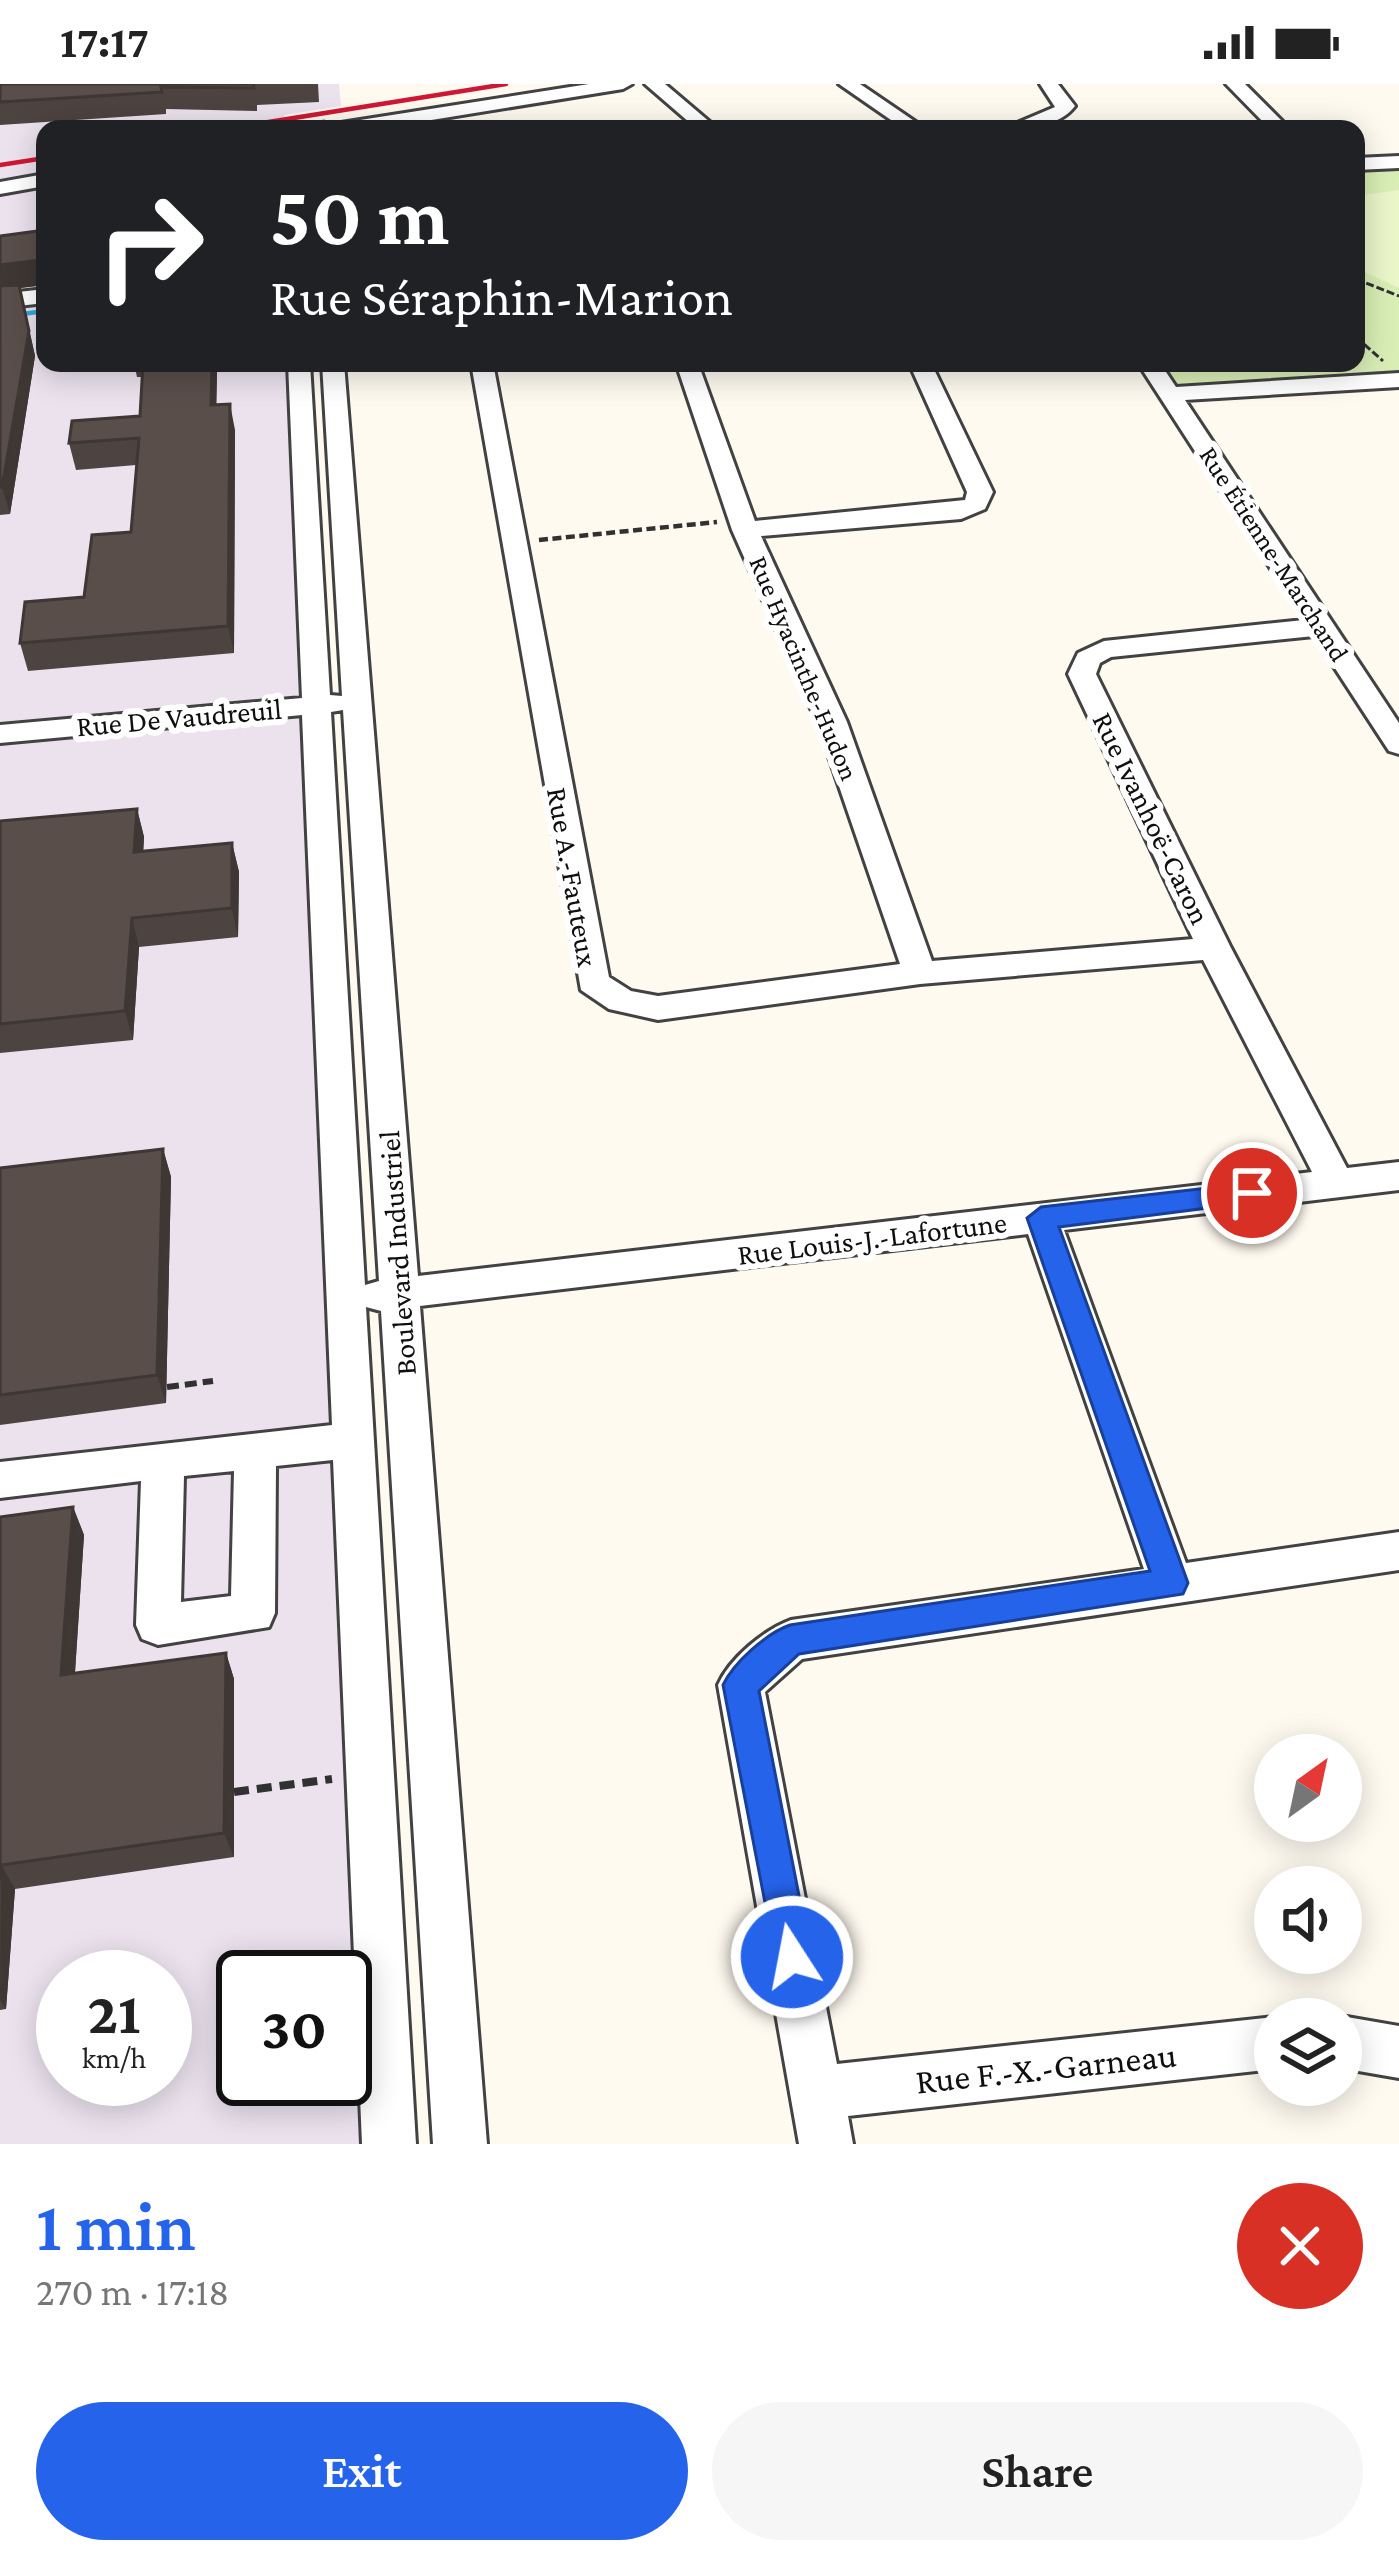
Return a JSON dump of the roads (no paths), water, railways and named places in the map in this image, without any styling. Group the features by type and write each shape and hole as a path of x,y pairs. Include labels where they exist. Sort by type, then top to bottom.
{"street":[{"path":"397,120 623,84"},
{"path":"654,84 698,120"},
{"path":"848,84 903,120"},
{"path":"1037,120 1066,106 1049,84"},
{"path":"1235,84 1272,120"},
{"path":"1365,164 1399,162"},
{"path":"0,188 36,182"},
{"path":"0,302 36,297"},
{"path":"1172,394 1392,371"},
{"name":"Boulevard Industriel","path":"316,372 329,580 357,701 460,2144"},
{"name":"Rue A.-Fauteux","path":"484,372 593,982 621,1001 658,1008 920,974 1214,948"},
{"name":"Rue Hyacinthe-Hudon","path":"690,372 743,525 832,722 920,974"},
{"path":"743,525 961,511 976,504 980,492 924,372"},
{"name":"Rue Étienne-Marchand","path":"1156,372 1399,745"},
{"name":"Boulevard Industriel","path":"329,580 316,704 389,2144"},
{"name":"Rue Ivanhoë-Caron","path":"1318,627 1104,649 1088,659 1082,674 1214,948 1336,1183"},
{"name":"Rue De Vaudreuil","path":"0,734 357,701"},
{"path":"337,1123 387,1117"},
{"name":"Rue Louis-J.-Lafortune","path":"346,1300 1399,1176"},
{"path":"1041,1218 1171,1583"},
{"path":"0,1480 353,1440"},
{"path":"163,1461 158,1625 254,1613 255,1451"},
{"path":"826,2144 741,1685 790,1640 1399,1551"},
{"name":"Rue F.-X.-Garneau","path":"817,2092 1254,2045"},
{"path":"1362,2046 1399,2052"}],"waterway":[{"path":"0,317 36,312"}],"railway":[{"path":"281,120 506,84"},
{"path":"0,165 36,159"}]}
